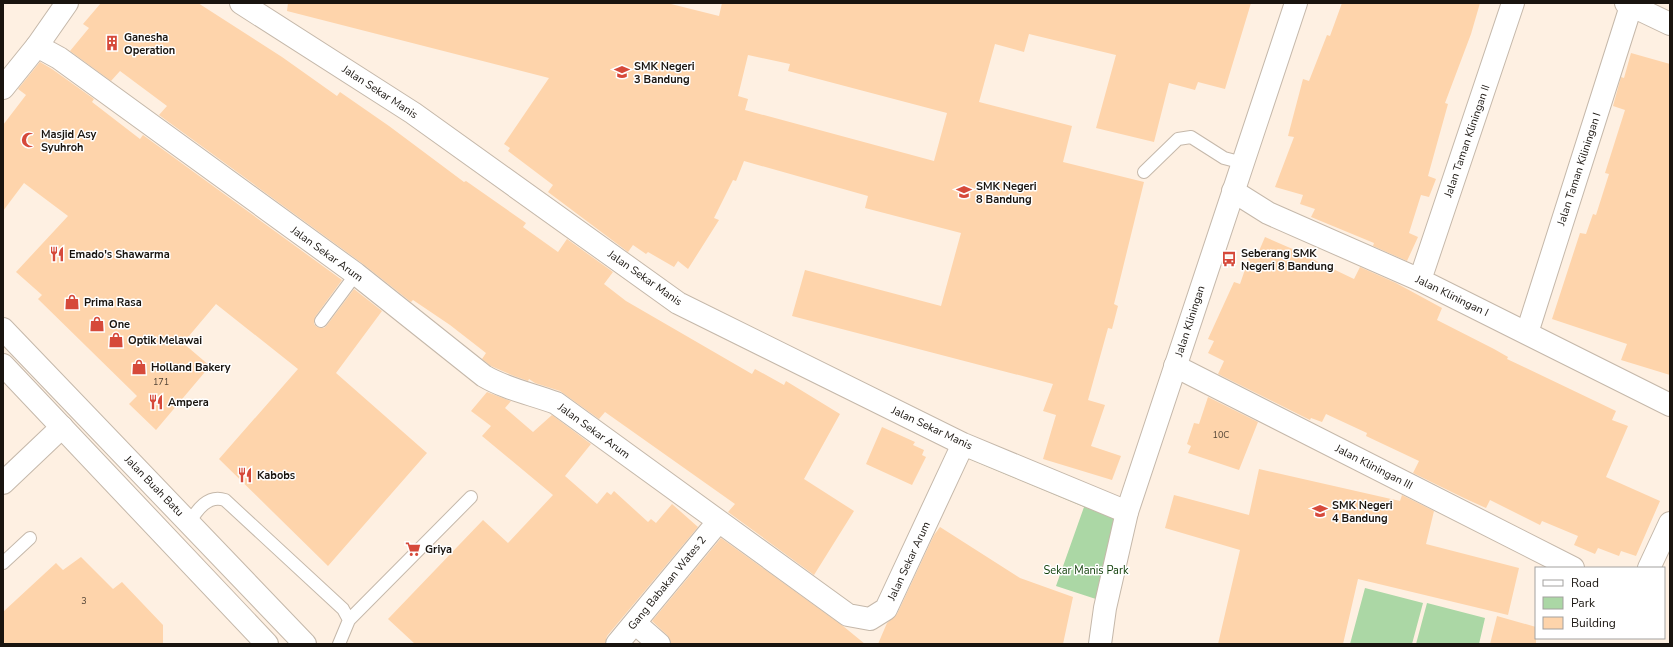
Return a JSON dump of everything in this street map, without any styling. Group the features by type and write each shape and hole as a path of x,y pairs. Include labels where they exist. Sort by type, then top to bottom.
{"street":[{"path":"3,88 37,46 67,3"},
{"name":"Jalan Sekar Manis","path":"241,3 413,113 678,303 963,444 1127,512"},
{"name":"Jalan Kliningan","path":"1100,644 1104,608 1127,512 1296,3"},
{"name":"Jalan Taman Kliningan II","path":"1420,280 1513,3"},
{"path":"1629,4 1670,24"},
{"name":"Jalan Taman Kiliningan I","path":"1527,333 1629,4"},
{"name":"Jalan Sekar Arum","path":"37,46 59,58 356,274 484,376 498,384 556,403 848,615 864,619 875,617 886,609 963,444"},
{"name":"Jalan Kliningan I","path":"1233,191 1268,213 1420,280 1670,404"},
{"name":"Jalan Buah Batu","path":"3,329 305,644"},
{"path":"3,365 267,644"},
{"name":"Jalan Kliningan III","path":"1176,366 1571,567"},
{"path":"3,483 62,427"},
{"name":"Gang Babakan Wates 2","path":"617,644 718,522"},
{"path":"1649,567 1670,523"},
{"path":"635,623 659,644"}],"lane":[{"path":"1144,172 1178,139 1192,137 1224,158 1243,163"},
{"path":"321,321 356,274"},
{"path":"339,644 349,620 471,497"},
{"path":"189,523 200,507 213,499 225,500 343,609 349,620"},
{"path":"3,563 30,538"}],"green space":[{"name":"Sekar Manis Park","path":"962,456 1124,514 1102,601 1056,586 1084,507"},
{"path":"1365,588 1423,603 1412,644 1350,644"},
{"path":"1427,603 1485,618 1479,644 1416,644"}],"building":[{"path":"101,3 198,3 282,57 337,96 340,92 389,126 464,182 466,181 526,223 523,227 558,252 567,239 613,272 604,284 626,301 752,374 755,369 784,385 786,381 840,414 804,479 854,511 814,575 728,512 735,504 605,412 599,419 560,391 535,383 529,379 528,381 514,376 491,366 482,359 486,353 450,325 413,300 411,302 363,264 159,115 167,106 120,71 111,81 70,51 89,28 83,24"},
{"path":"288,3 667,3 719,16 722,3 1251,3 1225,89 1198,82 1195,90 1169,83 1154,142 1096,128 1116,55 1029,34 1024,52 995,44 979,102 1072,126 1063,162 1144,182 1114,304 1118,306 1112,329 1108,328 1088,400 1105,405 1091,446 1121,456 1112,480 1043,459 1056,415 1043,411 1053,384 792,316 805,270 941,306 961,233 865,208 868,196 744,161 736,181 733,180 714,218 719,220 688,269 678,261 674,267 648,252 646,254 633,245 628,252 548,192 553,185 508,151 510,148 504,144 549,78 287,11","holes":["748,55 790,64 788,71 947,113 934,161 745,110 748,99 738,96"]},
{"path":"1342,3 1480,3 1471,34 1445,103 1448,104 1428,176 1436,179 1429,197 1421,195 1409,233 1418,237 1407,261 1373,246 1374,243 1311,217 1315,209 1300,204 1303,195 1275,187 1294,137 1288,136 1303,79 1309,81 1327,35 1330,36"},
{"path":"1631,53 1670,64 1670,375 1621,360 1627,344 1552,319 1580,233 1586,234 1593,214 1596,215 1609,174 1605,173 1625,110 1613,106 1621,77 1624,78"},
{"path":"40,62 94,99 92,102 140,139 143,135 342,280 315,317 314,324 317,327 324,328 327,325 354,289 382,311 336,373 427,453 328,566 219,459 298,369 216,304 183,343 210,366 156,430 129,404 137,396 38,299 42,295 16,272 68,216 24,183 3,211 3,125 26,95 18,89"},
{"path":"1265,237 1311,257 1310,258 1354,279 1360,267 1396,283 1442,308 1437,320 1494,349 1508,357 1507,359 1616,411 1612,420 1628,426 1606,477 1660,501 1636,556 1621,551 1619,556 1598,548 1595,554 1574,545 1578,536 1542,521 1540,525 1490,500 1486,508 1413,473 1419,461 1366,436 1367,433 1326,414 1322,422 1311,418 1310,420 1218,374 1224,361 1208,353 1214,341 1208,339 1234,282 1240,284 1249,258 1252,253 1259,251"},
{"path":"487,392 511,401 505,408 533,432 552,415 591,444 565,476 597,504 607,492 611,495 614,491 648,522 651,519 656,523 672,504 698,527 607,636 605,644 415,644 388,619 483,520 508,543 553,495 482,436 491,426 471,411"},
{"path":"1208,397 1258,422 1239,470 1188,453 1191,446 1187,444 1194,423 1199,424"},
{"path":"882,427 915,442 913,445 924,450 922,455 926,457 912,485 866,464"},
{"name":"SMK Negeri 4 Bandung","path":"1259,469 1400,501 1402,495 1434,511 1426,544 1519,568 1508,615 1358,579 1343,644 1218,644 1240,550 1165,528 1174,495 1249,515"},
{"path":"940,527 1020,578 1073,597 1063,644 878,644 887,623 897,614 934,535"},
{"path":"721,538 843,626 865,644 671,644 667,635 652,621"},
{"path":"81,557 113,589 122,582 163,625 163,644 3,644 3,612 56,563 63,570"},
{"path":"1497,616 1535,627 1536,644 1490,644"}],"place":[{"name":"Ganesha Operation","path":"112,43"},
{"name":"SMK Negeri 3 Bandung","path":"622,72"},
{"name":"Masjid Asy Syuhroh","path":"29,140"},
{"name":"SMK Negeri 8 Bandung","path":"964,192"},
{"name":"Emado's Shawarma","path":"57,254"},
{"name":"Seberang SMK Negeri 8 Bandung","path":"1229,259"},
{"name":"Prima Rasa","path":"72,302"},
{"name":"One","path":"97,324"},
{"name":"Optik Melawai","path":"116,340"},
{"name":"Holland Bakery","path":"139,367"},
{"name":"Ampera","path":"156,402"},
{"name":"Kabobs","path":"245,475"},
{"name":"SMK Negeri 4 Bandung","path":"1320,511"},
{"name":"Griya","path":"413,549"}]}
